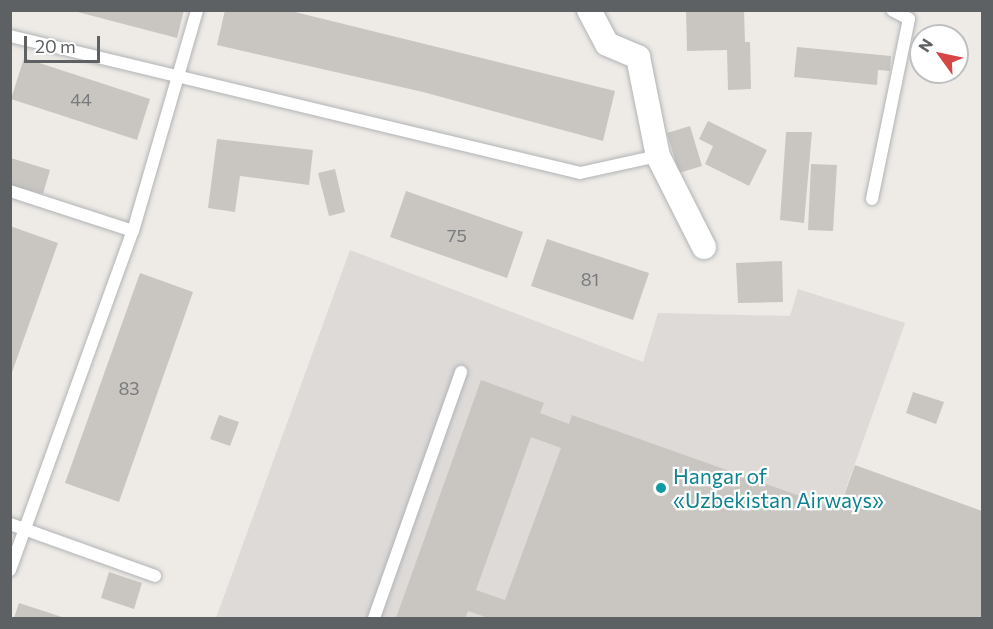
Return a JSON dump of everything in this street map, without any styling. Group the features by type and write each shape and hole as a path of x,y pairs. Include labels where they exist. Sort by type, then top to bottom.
{"street":[{"path":"589,10 607,44 639,57 658,156 704,247"}],"lane":[{"path":"10,570 133,231 197,10"},
{"path":"872,200 909,19 892,10"},
{"path":"10,36 580,173 658,156"},
{"path":"10,191 133,231"},
{"path":"374,618 461,372"},
{"path":"10,524 155,576"}],"shaded area":[{"path":"350,250 643,362 658,313 790,316 798,289 905,323 800,618 216,618"}],"building":[{"path":"70,10 184,10 177,38"},
{"path":"225,10 287,10 615,91 603,141 423,92 217,45"},
{"path":"686,10 744,10 745,42 750,42 751,89 728,90 727,50 687,51"},
{"path":"797,47 891,56 890,71 878,70 877,85 794,77"},
{"path":"24,58 150,99 137,140 11,99"},
{"path":"708,121 767,150 749,186 705,164 713,146 699,139"},
{"path":"690,126 702,166 679,173 667,133"},
{"path":"786,132 812,132 804,223 780,220"},
{"path":"217,139 313,150 309,185 240,176 235,212 208,208"},
{"path":"11,158 50,170 43,194 10,185"},
{"path":"811,164 837,165 833,231 808,230"},
{"path":"335,169 345,212 329,216 318,173"},
{"path":"406,191 523,232 507,278 390,237"},
{"path":"10,226 58,243 11,375 10,375"},
{"path":"547,239 649,273 633,320 531,286"},
{"path":"782,261 783,302 738,303 736,263"},
{"path":"140,273 193,292 119,502 65,483"},
{"name":"Hangar of «Uzbekistan Airways»","path":"481,380 544,403 540,413 569,424 572,415 839,510 855,465 982,511 982,618 488,618 468,611 465,618 396,618","holes":["531,437 561,448 505,600 476,590"]},
{"path":"913,392 944,402 936,424 906,413"},
{"path":"219,415 239,422 230,446 210,439"},
{"path":"109,572 142,583 134,609 101,598"},
{"path":"19,603 65,618 14,618"}],"place":[{"name":"Hangar of «Uzbekistan Airways»","path":"661,488"}]}
